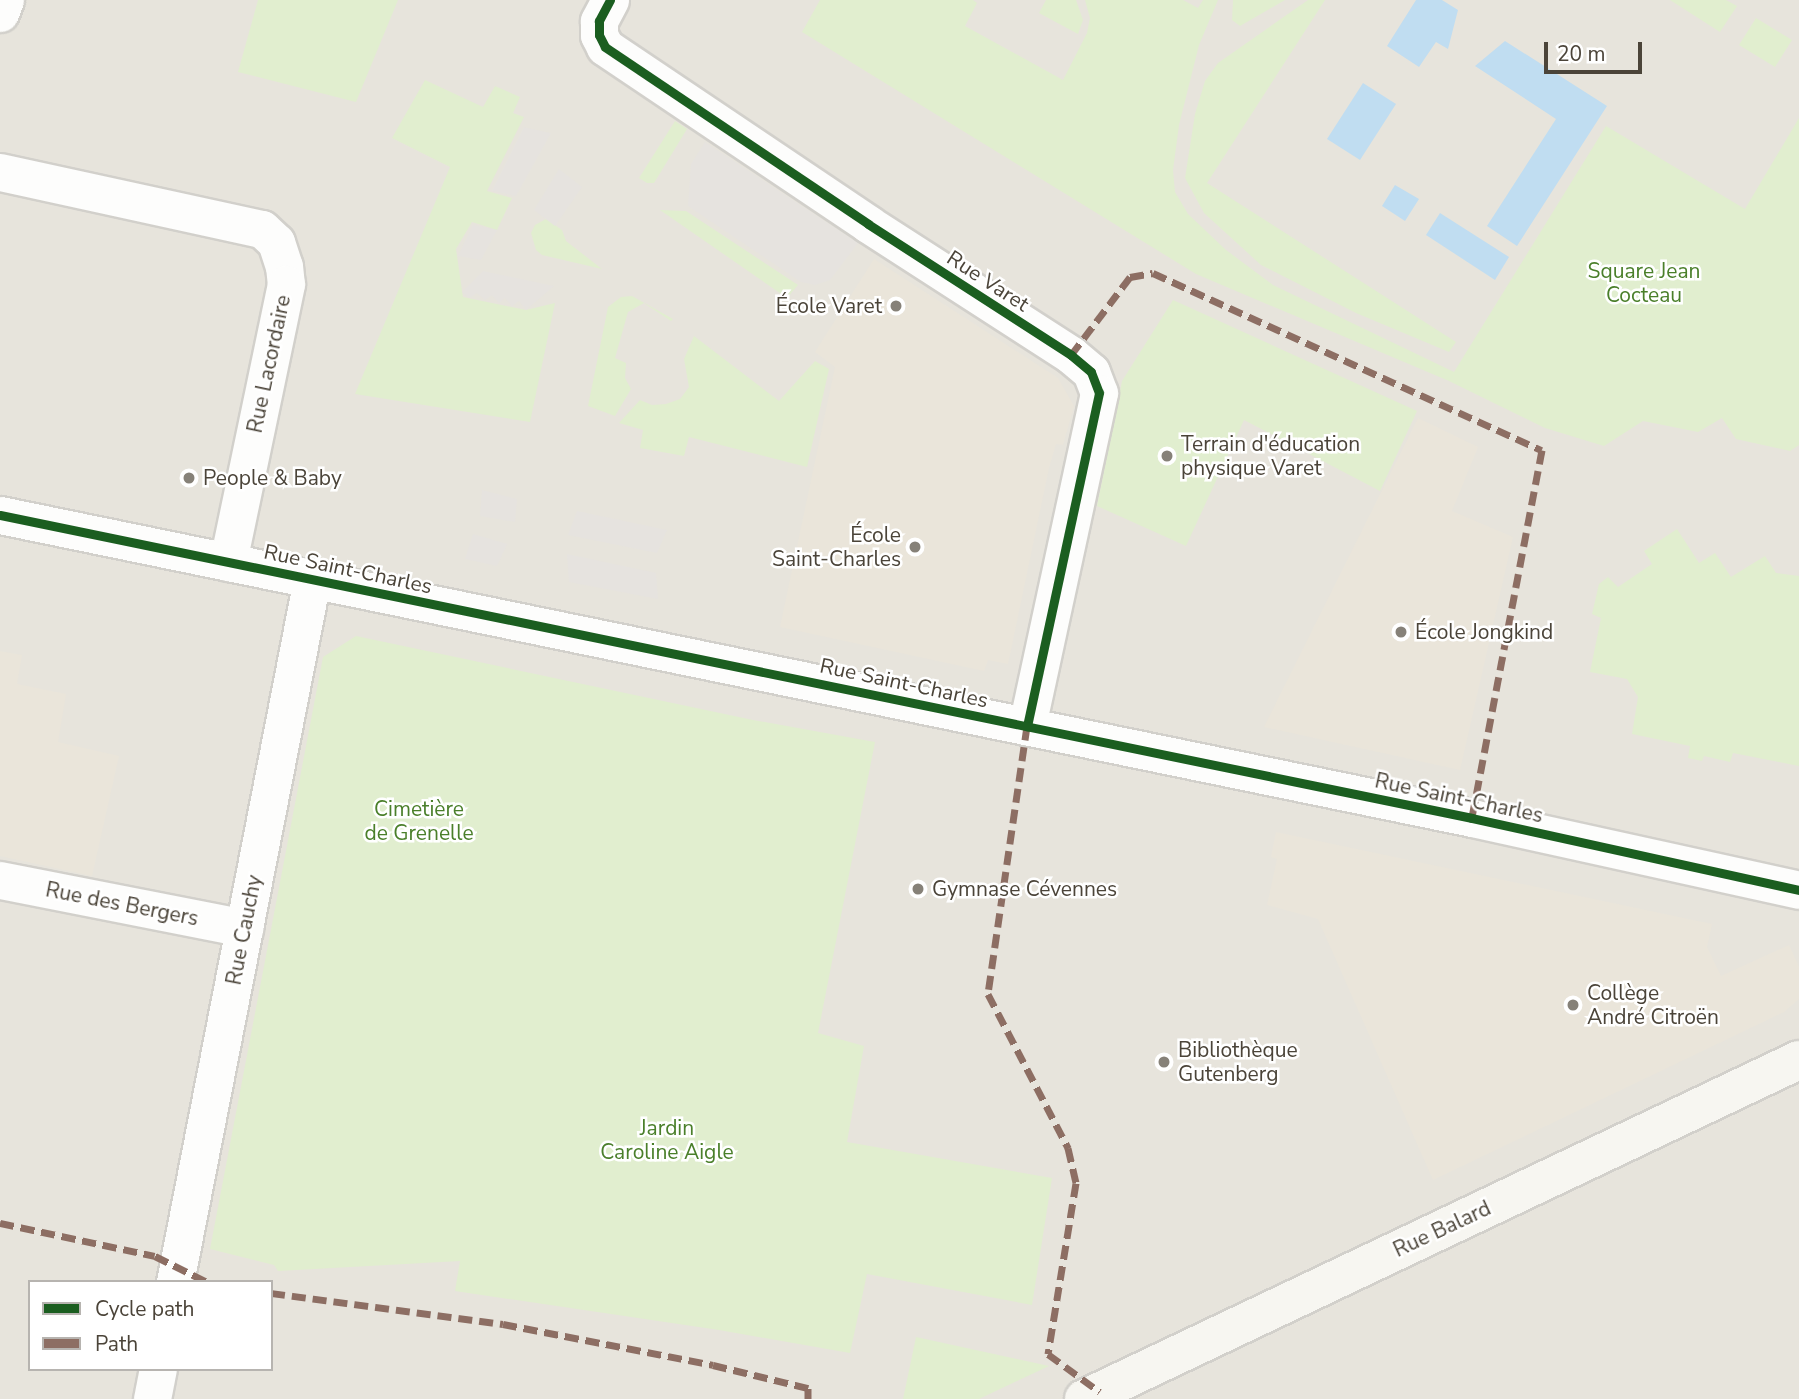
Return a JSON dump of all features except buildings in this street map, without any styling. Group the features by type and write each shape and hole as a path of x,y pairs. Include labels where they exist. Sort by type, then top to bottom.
{"street":[{"path":"0,13 5,0"},
{"name":"Rue Varet","path":"610,0 599,21 599,35 605,47 868,225 1071,355 1091,372 1099,393 1027,726"},
{"name":"Rue Lacordaire","path":"0,172 262,229 276,242 284,266 286,284 228,562"},
{"name":"Rue Saint-Charles","path":"0,515 1472,818 1799,890"},
{"name":"Rue Cauchy","path":"175,1280 312,579"},
{"name":"Rue des Bergers","path":"0,880 244,928"},
{"name":"Rue Balard","path":"1094,1397 1799,1060"},
{"path":"152,1399 158,1371"}],"shaded area":[{"path":"0,0 1799,0 1799,1399 0,1399"},
{"path":"524,127 551,133 516,196 492,191"},
{"path":"705,142 858,243 830,280 815,285 801,282 688,206 691,164"},
{"path":"559,169 582,187 555,226 534,210"},
{"path":"473,225 497,230 481,260 458,256"},
{"name":"École Saint-Charles","path":"874,259 1058,378 1074,406 1063,445 1056,444 1049,468 1008,664 988,660 984,671 780,627 835,367 815,352"},
{"path":"483,271 554,286 526,310 519,301 512,306 505,298 499,303 492,295 485,300 477,293 469,298 462,292"},
{"name":"École Jongkind","path":"1418,418 1478,447 1452,511 1513,537 1460,770 1264,727"},
{"path":"482,490 517,499 515,522 480,516"},
{"path":"577,511 667,530 657,553 568,535"},
{"path":"473,534 507,544 497,566 465,559"},
{"path":"567,554 656,573 658,599 569,582"},
{"path":"0,651 22,655 17,684 66,694 58,742 119,756 92,876 0,856"},
{"name":"Collège André Citroën","path":"1276,832 1712,924 1707,947 1721,976 1789,945 1799,967 1799,999 1784,1012 1433,1180 1318,919 1267,905 1277,859 1271,857"}],"green space":[{"path":"258,0 398,0 356,102 238,72"},
{"name":"Square Jean Cocteau","path":"820,0 973,0 977,3 965,26 1063,80 1087,33 1090,18 1085,0 1183,0 1198,8 1203,0 1218,0 1199,45 1179,125 1173,170 1175,192 1188,214 1226,250 1273,285 1454,372 1606,126 1745,209 1799,118 1799,445 1790,451 1736,439 1722,418 1698,432 1643,421 1604,446 1545,428 1449,381 1196,274 802,32"},
{"path":"1046,0 1076,0 1083,20 1078,34 1039,13"},
{"path":"1233,0 1285,0 1240,26 1232,20"},
{"path":"1308,0 1325,0 1207,183 1456,342 1449,352 1356,313 1261,265 1204,213 1185,178 1195,114 1205,81 1218,63"},
{"path":"1670,0 1726,0 1737,6 1720,32"},
{"path":"1756,18 1792,40 1775,67 1739,45"},
{"path":"425,80 483,107 495,86 520,97 513,113 524,117 487,191 512,198 497,230 472,222 456,249 463,297 526,310 555,303 530,422 355,394 450,167 392,138"},
{"path":"675,121 687,129 654,183 647,183 639,178"},
{"path":"660,210 686,211 798,285 787,298"},
{"path":"546,219 562,230 566,241 602,269 542,255 536,250 531,233 535,225"},
{"path":"632,296 673,319 671,321 644,303 628,312 615,358 626,363 625,378 631,389 615,416 588,406 608,307 621,297"},
{"name":"Terrain d'éducation physique Varet","path":"1173,300 1417,411 1380,491 1244,420 1186,546 1097,506 1122,381"},
{"path":"694,336 779,401 815,361 829,369 807,467 689,437 684,456 640,448 643,430 619,423 640,400 652,405 680,399 689,387 684,359"},
{"path":"1677,529 1699,563 1715,553 1731,577 1765,556 1776,573 1799,576 1799,766 1733,753 1730,762 1704,756 1702,761 1688,758 1690,746 1632,734 1638,697 1627,679 1590,672 1601,618 1592,614 1599,584 1608,577 1618,587 1652,564 1644,551"},
{"name":"Jardin Caroline Aigle","path":"356,636 753,720 875,742 818,1033 864,1046 847,1142 1052,1178 1032,1305 867,1274 850,1353 719,1330 455,1291 460,1261 278,1271 274,1265 210,1249 323,657"},
{"path":"916,1337 1049,1366 979,1399 903,1399"}],"water":[{"path":"1416,0 1442,0 1458,10 1448,49 1436,42 1419,67 1387,46"},
{"path":"1505,41 1607,106 1517,246 1487,226 1556,119 1475,66"},
{"path":"1363,83 1396,104 1360,160 1327,139"},
{"path":"1395,185 1419,199 1405,221 1382,206"},
{"path":"1440,213 1509,257 1495,280 1426,235"}],"marked path":[{"path":"1071,355 1130,277 1153,273 1542,450 1472,818"},
{"path":"1027,726 988,994 1068,1148 1076,1183 1048,1354 1100,1392"},
{"path":"0,1223 155,1256 203,1280"},
{"path":"273,1293 503,1324 713,1365 808,1388 808,1399"}],"cycle path":[{"path":"610,0 599,21 599,35 605,47 868,224 1071,355 1091,372 1099,393 1027,726"},
{"path":"0,515 1472,818 1799,890"}],"place":[{"name":"École Varet","path":"896,306"},
{"name":"Terrain d'éducation physique Varet","path":"1167,456"},
{"name":"People & Baby","path":"189,478"},
{"name":"École Saint-Charles","path":"915,547"},
{"name":"École Jongkind","path":"1401,632"},
{"name":"Gymnase Cévennes","path":"918,889"},
{"name":"Collège André Citroën","path":"1573,1005"},
{"name":"Bibliothèque Gutenberg","path":"1164,1062"}],"park label":[{"name":"Cimetière de Grenelle","path":"419,821"}]}
